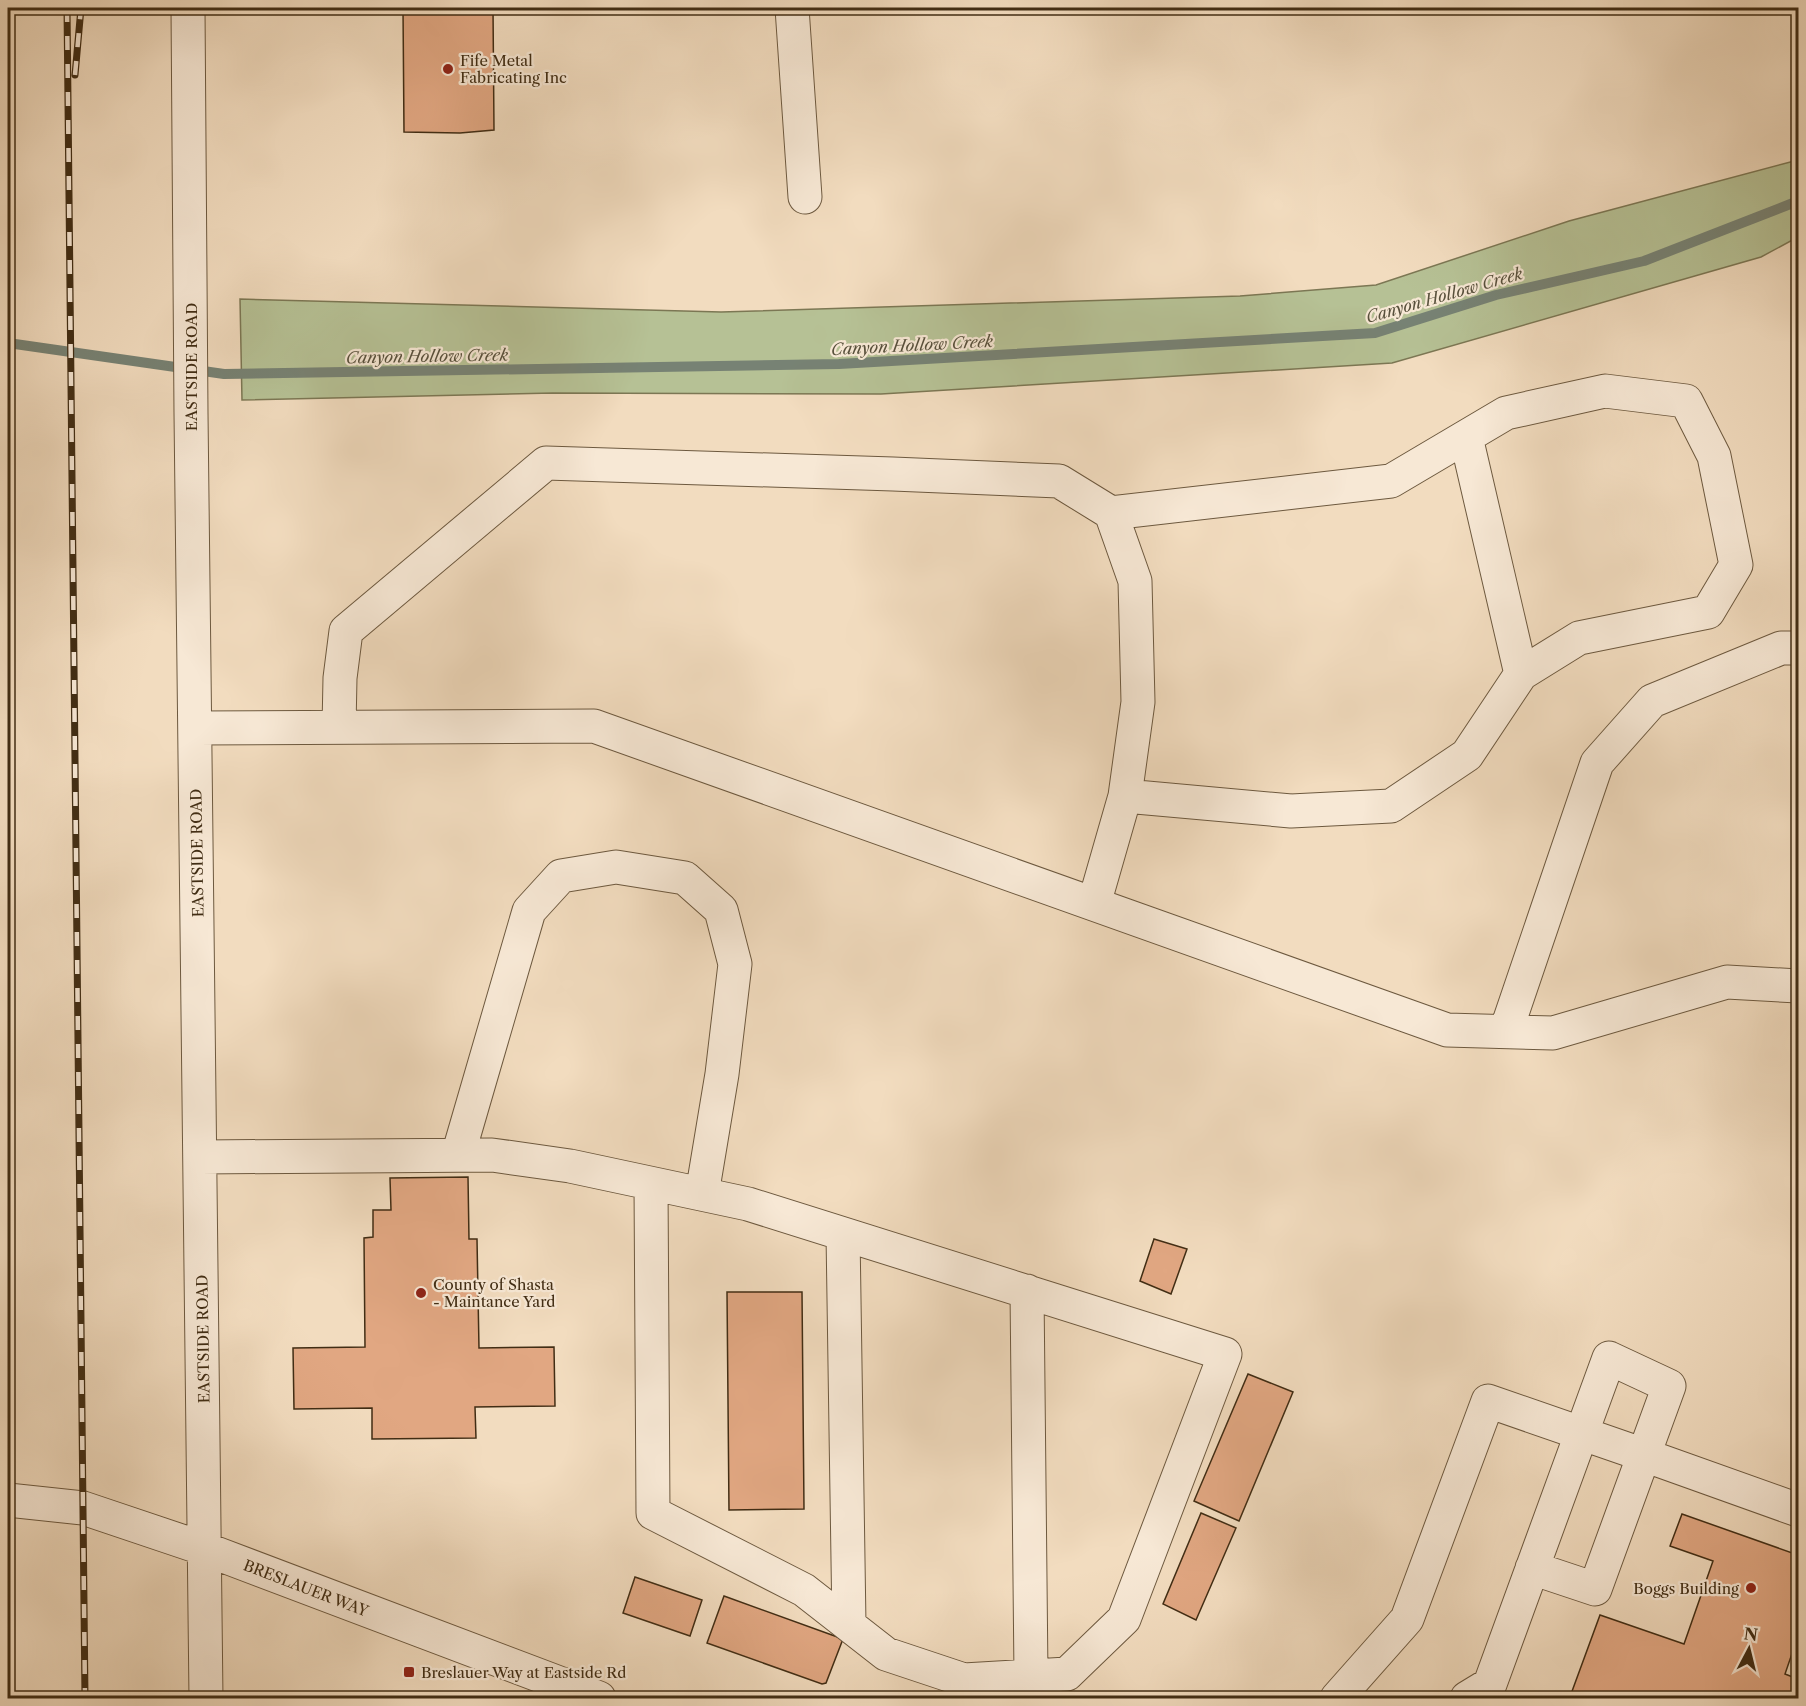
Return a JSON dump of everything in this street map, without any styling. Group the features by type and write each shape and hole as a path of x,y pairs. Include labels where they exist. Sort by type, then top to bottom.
{"street":[{"name":"EASTSIDE ROAD","path":"188,8 207,1698"},
{"path":"792,8 805,197"},
{"path":"339,727 340,678 346,631 546,463 1059,482 1111,513 1391,481 1506,413 1605,391 1686,401 1714,456 1736,565 1708,612 1578,638 1521,674 1467,755 1391,806 1291,811 1125,796"},
{"path":"1466,437 1521,674"},
{"path":"1094,904 1125,796 1138,702 1136,581 1111,513"},
{"path":"1506,1031 1597,763 1652,701 1782,648 1798,648"},
{"path":"195,728 594,726 1447,1030 1553,1033 1727,982 1798,986"},
{"path":"458,1155 529,911 561,876 616,867 627,868 685,878 721,910 735,964 722,1074 702,1194"},
{"path":"201,1157 492,1155 570,1166 748,1204 1225,1354 1124,1619 1067,1674 964,1680 886,1654 804,1590 653,1513 651,1184"},
{"path":"843,1234 849,1625"},
{"path":"1027,1292 1031,1676"},
{"path":"1467,1698 1490,1684 1532,1568 1581,1433 1609,1358 1669,1386 1595,1589 1532,1568"},
{"path":"1337,1698 1407,1619 1488,1401 1798,1510"},
{"name":"BRESLAUER WAY","path":"8,1500 83,1508 205,1549 598,1698"}],"green space":[{"path":"1798,160 1798,237 1761,257 1392,363 881,394 553,393 242,400 240,299 721,312 1240,296 1376,285 1569,221"}],"building":[{"name":"Fife Metal Fabricating Inc","path":"403,8 493,8 494,130 460,133 404,132"},
{"name":"County of Shasta - Maintance Yard","path":"468,1177 469,1239 477,1239 479,1348 554,1347 555,1406 475,1407 476,1438 372,1439 372,1408 294,1409 293,1348 365,1347 364,1238 373,1237 373,1210 391,1210 390,1178"},
{"path":"1154,1239 1187,1249 1171,1294 1140,1281"},
{"path":"727,1292 802,1292 804,1509 729,1510"},
{"path":"1248,1374 1293,1392 1239,1521 1194,1501"},
{"path":"1201,1513 1236,1528 1196,1620 1163,1604"},
{"name":"Boggs Building","path":"1682,1514 1798,1555 1798,1636 1785,1674 1798,1679 1798,1698 1584,1698 1571,1694 1600,1615 1684,1644 1713,1561 1670,1546"},
{"path":"635,1577 702,1600 690,1636 623,1613"},
{"path":"724,1596 843,1639 826,1683 822,1684 707,1643"}],"waterway":[{"name":"Canyon Hollow Creek","path":"8,343 224,374 839,364 1375,333 1496,295 1644,261 1798,201"}],"railway":[{"path":"67,8 85,1698"},
{"path":"75,75 81,8"}],"place":[{"name":"Fife Metal Fabricating Inc","path":"448,69"},
{"name":"County of Shasta - Maintance Yard","path":"421,1293"},
{"name":"Boggs Building","path":"1751,1588"},
{"name":"Breslauer Way at Eastside Rd","path":"409,1672"}]}
